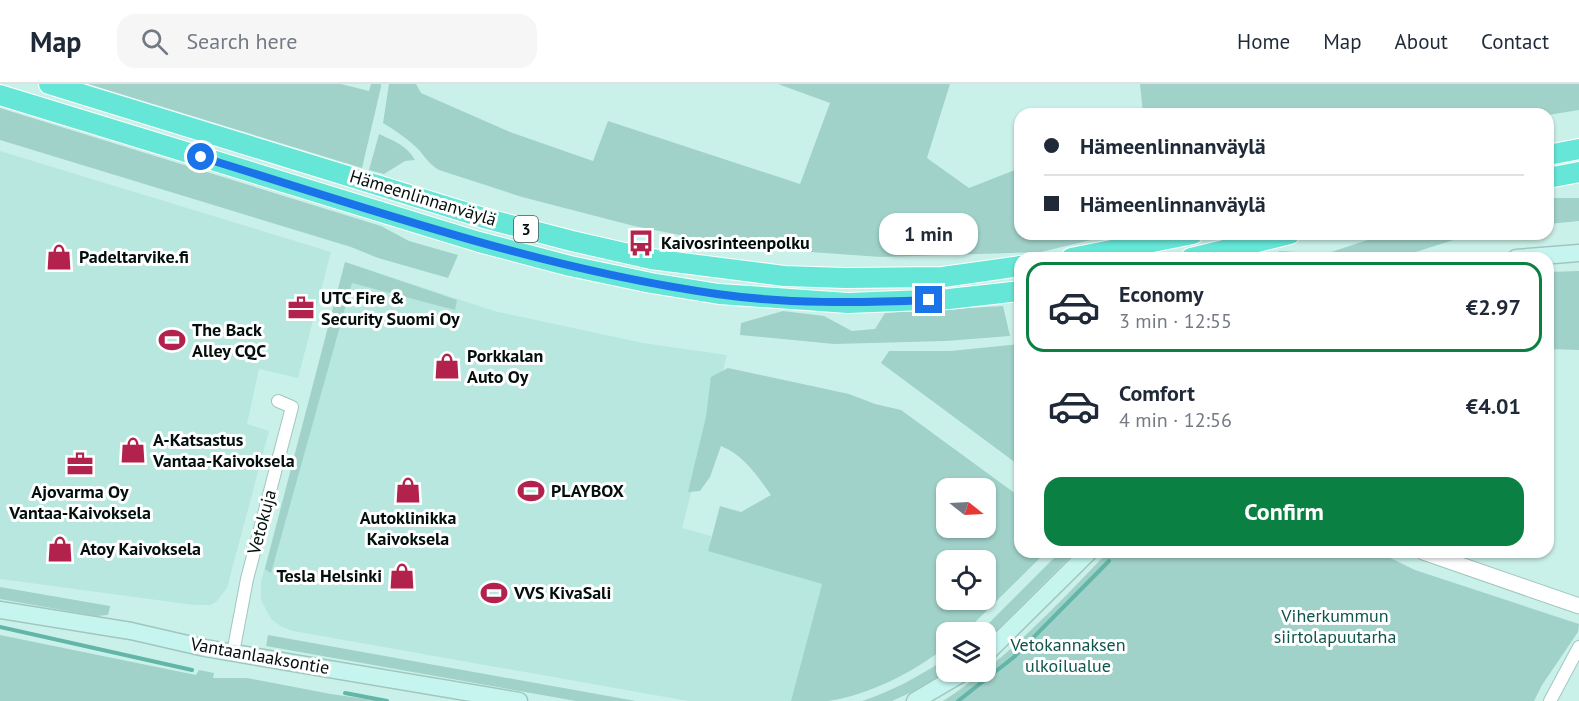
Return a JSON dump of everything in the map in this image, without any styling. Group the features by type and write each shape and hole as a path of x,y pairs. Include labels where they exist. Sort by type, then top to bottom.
{"highway":[{"name":"Hämeenlinnanväylä","path":"49,84 483,218 572,242 651,259 784,276 845,278 944,277 1014,267"},
{"name":"Hämeenlinnanväylä","path":"0,95 479,242 570,266 651,283 719,294 848,303 949,299 1014,292"},
{"path":"1554,154 1579,149"},
{"path":"1554,177 1579,172"},
{"path":"1102,252 1162,240"},
{"path":"1216,252 1265,240"}],"main road":[{"path":"1554,255 1579,253"},
{"path":"996,644 1083,558"},
{"name":"Vantaanlaaksontie","path":"0,610 131,631 233,653 519,701"},
{"path":"915,701 947,682"}],"street":[{"name":"Vetokuja","path":"233,653 247,579 292,407 278,401"},
{"path":"1440,558 1579,606"},
{"path":"1550,701 1579,647"}],"shaded area":[{"path":"0,151 331,252 298,378 259,369 247,424 269,431 227,588 211,605 194,605 0,579"},
{"path":"345,262 494,311 643,343 727,355 682,528 711,536 709,551 822,584 791,701 688,701 293,631 271,619 261,600 261,582"}],"green space":[{"path":"88,84 341,84 369,91 371,84 381,84 381,87 362,168"},
{"path":"389,84 416,84 421,93 510,132 593,161 608,121 800,184 830,103 778,84 950,84 927,158 969,188 1014,170 1014,240 1091,240 1041,252 881,257 740,247 634,226 522,197 439,170 411,142 383,123"},
{"path":"1140,84 1579,84 1579,110 1554,114 1554,108 1142,108"},
{"path":"0,108 381,226 409,241 458,255 448,278 0,140"},
{"path":"379,134 404,147 415,160 405,161 384,174 369,170"},
{"path":"1554,198 1579,198 1579,221 1554,223"},
{"path":"1368,240 1453,240 1416,252 1331,252"},
{"path":"345,262 457,300 455,310 352,283 271,573 265,569"},
{"path":"1579,271 1579,350 1554,349 1554,272"},
{"path":"1003,306 1010,336 946,341 834,344 740,335 741,323 783,311 824,316 852,331 875,329 885,313"},
{"path":"1014,345 1014,462 881,363 889,351 950,351"},
{"path":"728,368 849,394 875,404 901,410 994,478 936,478 936,538 996,538 996,479 1014,493 1014,558 1040,558 996,601 996,550 936,550 936,610 987,610 975,622 936,622 936,654 920,665 875,688 828,701 791,701 822,584 708,551 720,506 741,512 771,495 737,455 721,446 710,477 700,491 688,492 706,417 711,377"},
{"path":"1054,558 1069,558 996,631 996,622 990,622"},
{"name":"Viherkummun siirtolapuutarha","path":"1102,558 1390,558 1415,570 1579,624 1578,632 1542,685 1534,701 943,701 970,682 996,682 996,662"},
{"path":"0,587 110,607 108,615 96,616 0,599"},
{"path":"0,635 196,675 199,670 214,673 213,678 247,678 380,701 0,701"},
{"path":"268,635 636,701 576,701 266,646"},
{"path":"936,665 936,678 914,691 892,701 862,701 906,683"}],"waterway":[{"path":"958,701 1014,657 1109,561"},
{"path":"0,627 192,670"},
{"path":"345,693 387,701"}],"place":[{"name":"Kaivosrinteenpolku","path":"641,243"},
{"name":"Padeltarvike.fi","path":"59,257"},
{"name":"UTC Fire & Security Suomi Oy","path":"301,308"},
{"name":"The Back Alley CQC","path":"172,340"},
{"name":"Porkkalan Auto Oy","path":"447,366"},
{"name":"A-Katsastus Vantaa-Kaivoksela","path":"133,450"},
{"name":"Ajovarma Oy Vantaa-Kaivoksela","path":"80,464"},
{"name":"Autoklinikka Kaivoksela","path":"408,490"},
{"name":"PLAYBOX","path":"531,491"},
{"name":"Atoy Kaivoksela","path":"60,549"},
{"name":"Tesla Helsinki","path":"402,576"},
{"name":"VVS KivaSali","path":"494,593"}],"route":[{"path":"201,157 479,242 570,266 651,283 719,294 780,300 848,303 929,300"}],"park label":[{"name":"Vetokannaksen ulkoilualue","path":"1068,655"}]}
